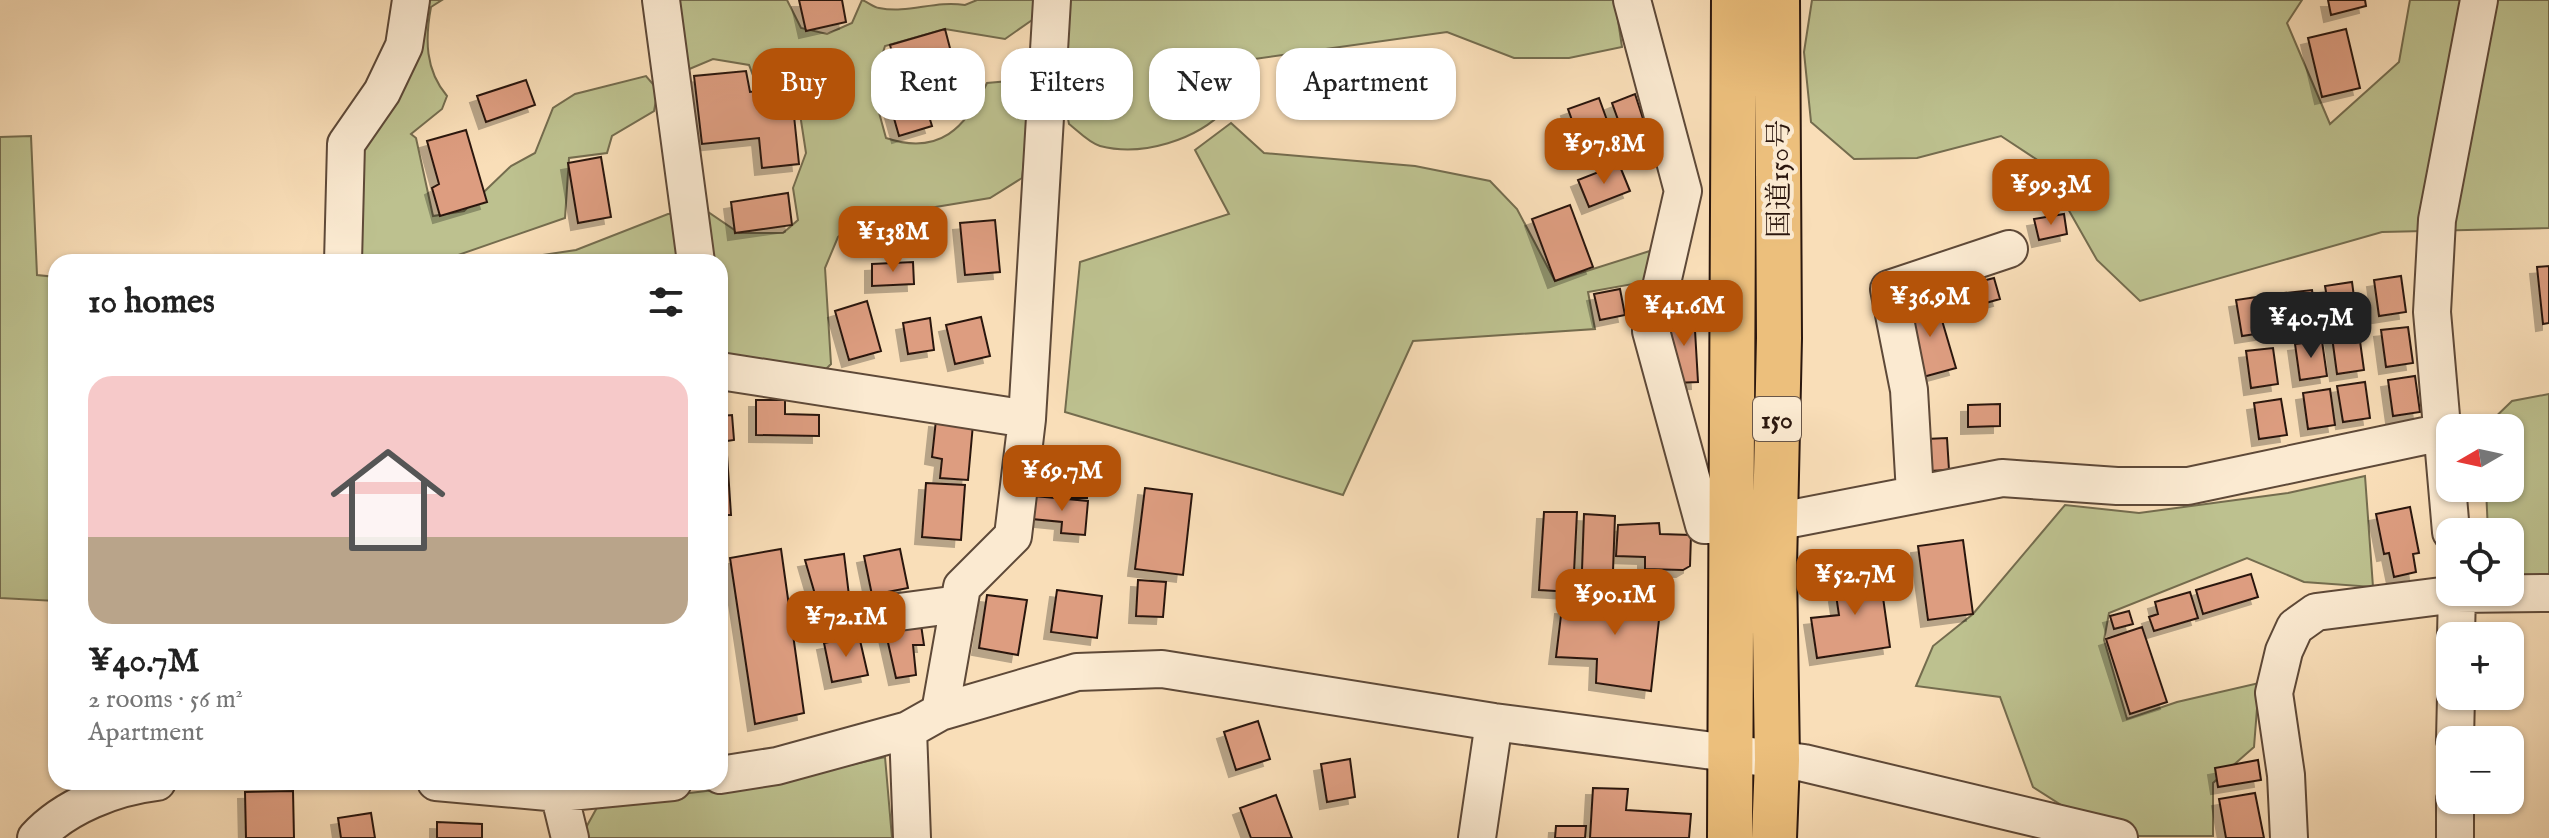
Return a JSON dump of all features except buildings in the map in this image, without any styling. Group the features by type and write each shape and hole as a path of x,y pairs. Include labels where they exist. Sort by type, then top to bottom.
{"highway":[{"name":"国道150号","path":"1734,0 1754,524 1777,760 1774,838"},
{"name":"国道150号","path":"1730,838 1733,754 1754,524 1779,338 1777,0"}],"street":[{"path":"343,254 346,144 382,92 404,46 411,0"},
{"path":"661,0 695,254"},
{"path":"940,712 962,587 1013,536 1027,419 1052,0"},
{"path":"1632,0 1683,191 1651,331 1704,525 1754,524 2002,478 2117,486 2188,486 2436,433"},
{"path":"2441,414 2432,312 2437,220 2479,0"},
{"path":"1915,493 1909,390 1889,289 2009,249"},
{"path":"728,372 1027,419"},
{"path":"2524,593 2549,593"},
{"path":"2289,838 2286,775 2274,693 2284,651 2295,627 2316,612 2436,596"},
{"path":"869,616 959,604"},
{"path":"728,774 777,766 908,730 940,712 1077,672 1162,669 1494,722 1777,760 1892,782 2119,838"},
{"path":"1477,838 1494,722"},
{"path":"908,730 912,838"},
{"path":"36,838 50,822 117,790"},
{"path":"525,790 559,793 590,790"},
{"path":"559,793 570,838"},
{"path":"2455,814 2455,838"}],"green space":[{"path":"409,0 442,0 431,7 428,54 434,76 447,96 442,109 411,134 416,138 433,216 464,211 511,166 535,153 553,108 575,94 646,76 658,90 654,111 612,136 607,153 569,158 565,218 461,254 352,254 346,164"},
{"path":"678,0 787,0 801,28 827,34 852,23 862,0 890,9 965,5 977,0 1036,0 1035,18 1005,39 945,29 884,48 871,48 871,120 881,120 886,138 905,143 936,140 964,120 985,120 985,87 987,83 1001,82 1001,120 1029,120 1022,178 990,198 863,219 838,237 825,268 831,364 819,376 728,359 728,254 549,254 576,250 668,214 690,212 695,219 708,212 739,233 783,233 798,220 793,188 806,153 801,120 855,120 855,48 752,48 752,73 749,65 713,59 687,70"},
{"path":"1063,0 1615,0 1622,47 1569,58 1514,58 1447,32 1333,48 1276,48 1276,56 1260,58 1260,48 1149,48 1149,120 1214,120 1168,143 1133,149 1100,146 1088,140 1068,120 1133,120 1133,48 1057,48"},
{"path":"1812,0 2302,0 2287,23 2330,124 2399,62 2410,0 2549,0 2549,228 2382,232 2140,301 2097,260 2042,163 2001,136 1917,158 1854,159 1811,122 1804,52"},
{"path":"1231,123 1264,153 1415,166 1490,181 1517,209 1555,281 1653,250 1650,281 1588,292 1595,329 1413,341 1343,495 1065,412 1080,262 1229,214 1195,150"},
{"path":"31,136 37,275 48,276 48,601 0,598 0,137"},
{"path":"2549,394 2549,578 2535,583 2524,578 2524,518 2487,518 2487,502 2524,502 2524,414 2499,414 2512,401"},
{"path":"2365,476 2373,587 2304,582 2247,558 2109,613 2104,640 2127,719 2177,702 2259,683 2254,747 2213,783 2213,836 2133,836 2091,824 2033,787 2000,697 1916,686 1933,646 1973,614 2065,505 2139,513 2288,493"},
{"path":"885,757 892,838 584,838 583,833 599,804 772,783"}]}
